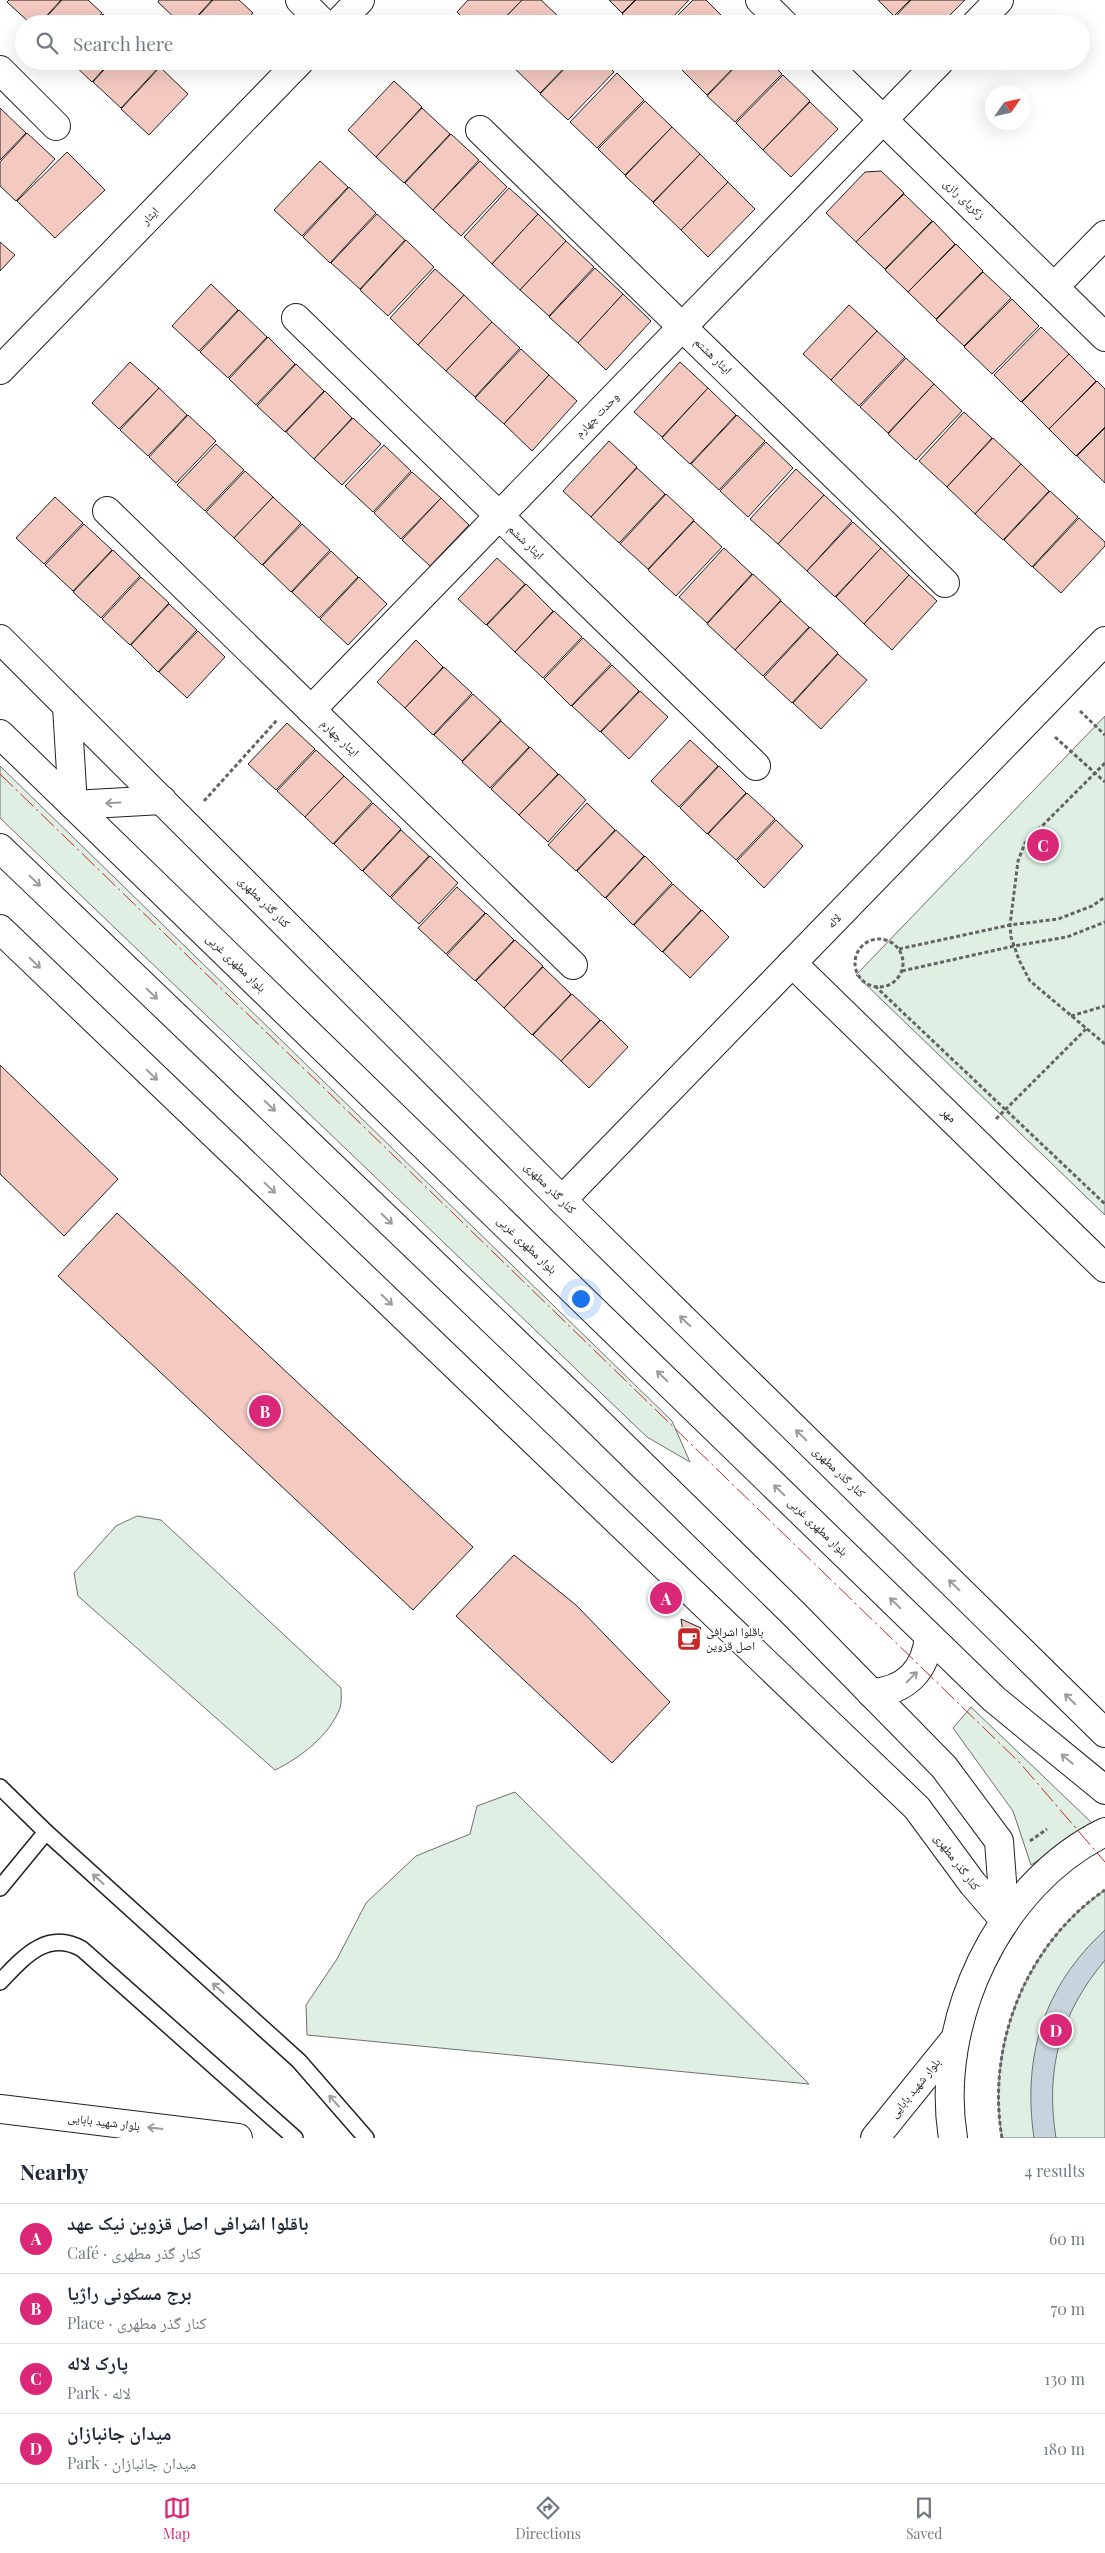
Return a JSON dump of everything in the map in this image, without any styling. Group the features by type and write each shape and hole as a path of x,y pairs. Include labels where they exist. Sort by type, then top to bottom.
{"street":[{"path":"300,0 315,15"},
{"path":"346,15 360,0"},
{"path":"760,0 775,15"},
{"path":"985,15 999,0"},
{"path":"0,70 56,126"},
{"name":"ایثار","path":"0,370 291,70"},
{"name":"زکریای رازی","path":"832,70 1105,337"},
{"name":"وحدت چهارم","path":"304,704 499,516 931,70"},
{"name":"ایثار هشتم","path":"480,130 945,583"},
{"path":"1054,287 1105,235"},
{"name":"ایثار ششم","path":"296,318 756,766"},
{"name":"ایثار چهارم","path":"107,511 573,966"},
{"name":"کنار گذر مطهری","path":"0,639 562,1200 1105,1733"},
{"name":"لاله","path":"562,1200 1105,641"},
{"path":"67,706 72,804 162,800"},
{"name":"بلوار مطهری غربی","path":"0,734 994,1699 1105,1790"},
{"path":"0,848 583,1407 944,1767 999,1841 1005,1921"},
{"name":"کنار گذر مطهری","path":"0,929 917,1808 973,1884 1005,1921"},
{"name":"مهر","path":"792,963 1105,1268"},
{"path":"871,1693 884,1692 908,1682 924,1661 929,1636"},
{"path":"953,2138 950,2081 955,2039 966,1997 983,1958 1005,1921 1032,1888 1064,1859 1105,1832"},
{"name":"بلوار شهید بابایی","path":"875,2138 955,2039"},
{"name":"بلوار شهید بابایی","path":"0,2109 238,2138"}],"lane":[{"path":"0,1788 299,2061 366,2138"},
{"path":"0,1888 46,1832"},
{"path":"0,1982 20,1961 38,1947 56,1941 72,1943 82,1948 295,2138"}],"path":[{"path":"184,822 304,704"},
{"path":"1032,716 1105,782"},
{"path":"1105,764 1025,843 1018,861 1010,925 1014,946 1030,981 1105,1044"},
{"path":"899,949 1010,925 1058,919 1092,906 1105,897"},
{"path":"875,986 885,986 892,983 902,971 1014,946 1067,937 1105,922"},
{"path":"902,971 902,956 899,949 893,943 878,938 870,940 858,951 856,967 864,981 875,986 1105,1204"},
{"path":"1070,1016 1105,1006"},
{"path":"975,1141 1086,1029"},
{"path":"1001,1859 1049,1828"},
{"path":"1002,2138 999,2120 998,2084 1003,2048 1012,2013 1026,1980 1045,1949 1068,1922 1105,1890"}],"green space":[{"path":"1105,716 1105,1215 856,975"},
{"path":"0,766 672,1421 690,1462 647,1437 0,818"},
{"path":"137,1516 161,1520 341,1688 340,1708 335,1718 313,1745 294,1759 275,1770 78,1596 74,1573 116,1526"},
{"path":"971,1707 1093,1824 1031,1865 1013,1811 953,1728"},
{"path":"515,1792 809,2084 307,2035 306,2005 337,1959 366,1903 416,1856 470,1834 477,1806"},
{"path":"1105,1890 1105,2138 1002,2138 999,2103 1000,2068 1007,2033 1018,1999 1033,1968 1053,1938 1077,1912"}],"shaded area":[{"path":"1105,1930 1105,1960 1077,2001 1060,2043 1053,2089 1056,2138 1034,2138 1031,2079 1035,2051 1042,2024 1066,1975"}],"building":[{"path":"9,0 61,0 47,15 21,15 7,2"},
{"path":"62,0 88,0 102,13 100,15 48,15"},
{"path":"159,0 212,0 198,15 172,15 158,2"},
{"path":"213,0 239,0 253,13 251,15 199,15"},
{"path":"468,0 522,0 508,15 460,15 457,12"},
{"path":"522,0 541,0 557,15 508,15"},
{"path":"609,0 635,0 622,13"},
{"path":"636,0 689,0 675,15 622,14"},
{"path":"693,0 706,0 721,15 678,15"},
{"path":"878,0 910,0 895,15"},
{"path":"911,0 965,0 950,15 897,15"},
{"path":"79,70 103,70 92,82"},
{"path":"104,70 156,70 121,108 93,82"},
{"path":"157,70 163,70 188,94 149,135 121,109"},
{"path":"516,70 562,70 540,93"},
{"path":"563,70 612,70 614,72 568,120 540,94"},
{"path":"682,70 731,70 707,95"},
{"path":"732,70 778,70 782,74 735,122 707,96"},
{"path":"617,73 644,100 597,148 570,122"},
{"path":"783,75 810,101 763,150 736,123"},
{"path":"394,81 422,107 376,157 348,130"},
{"path":"645,101 672,127 625,175 598,149"},
{"path":"810,102 838,129 791,177 763,150"},
{"path":"0,108 26,133 0,160"},
{"path":"422,108 450,134 404,183 376,157"},
{"path":"672,127 700,154 653,202 625,176"},
{"path":"27,133 55,159 16,201 0,186 0,162"},
{"path":"451,134 479,160 433,210 405,183"},
{"path":"67,152 105,190 55,238 17,201"},
{"path":"700,154 728,182 681,230 653,203"},
{"path":"320,161 348,187 302,236 274,210"},
{"path":"480,161 507,187 461,236 433,210"},
{"path":"881,171 904,193 856,242 826,213 865,172"},
{"path":"728,182 755,209 708,257 681,230"},
{"path":"349,187 376,213 330,263 303,237"},
{"path":"509,188 538,214 492,264 464,237"},
{"path":"904,194 932,221 885,269 856,242"},
{"path":"377,214 405,240 360,289 331,263"},
{"path":"538,214 566,241 520,290 492,264"},
{"path":"933,221 955,244 908,292 885,270"},
{"path":"406,240 434,267 388,316 360,290"},
{"path":"566,241 594,267 549,316 520,290"},
{"path":"0,242 15,255 0,271"},
{"path":"956,244 983,271 936,319 908,292"},
{"path":"595,268 623,294 578,343 549,317"},
{"path":"435,269 464,295 418,345 390,318"},
{"path":"983,272 1011,298 964,346 936,320"},
{"path":"211,284 238,310 199,351 172,326"},
{"path":"623,294 651,321 606,370 578,343"},
{"path":"464,295 492,322 446,371 418,345"},
{"path":"1012,299 1039,326 992,374 964,347"},
{"path":"849,305 877,331 831,380 803,354"},
{"path":"239,310 267,337 228,378 200,352"},
{"path":"492,322 520,348 475,397 446,371"},
{"path":"1041,327 1069,354 1021,402 994,375"},
{"path":"877,331 905,357 859,406 831,380"},
{"path":"268,337 295,364 256,405 229,379"},
{"path":"521,349 549,375 504,424 475,398"},
{"path":"1069,354 1096,381 1049,429 1022,402"},
{"path":"906,358 934,384 888,433 860,407"},
{"path":"130,362 159,388 119,429 92,403"},
{"path":"680,362 708,388 662,437 634,412"},
{"path":"296,364 324,391 285,432 257,406"},
{"path":"549,375 577,401 532,451 504,424"},
{"path":"1097,381 1105,389 1105,427 1076,456 1049,429"},
{"path":"934,384 962,411 916,460 888,434"},
{"path":"159,388 187,415 148,456 120,430"},
{"path":"708,388 736,415 690,464 662,438"},
{"path":"325,391 352,418 314,459 286,432"},
{"path":"964,412 992,438 947,487 919,461"},
{"path":"188,415 216,441 176,483 149,457"},
{"path":"737,415 765,441 719,490 691,464"},
{"path":"353,418 381,444 342,485 314,459"},
{"path":"1105,428 1105,483 1077,456"},
{"path":"993,438 1021,464 975,514 947,487"},
{"path":"609,441 637,467 591,517 563,491"},
{"path":"766,442 793,468 748,517 720,491"},
{"path":"216,444 244,470 205,511 177,485"},
{"path":"384,445 411,471 373,512 345,486"},
{"path":"1021,464 1049,491 1003,540 975,514"},
{"path":"637,468 665,494 619,543 591,517"},
{"path":"796,469 824,495 778,544 750,519"},
{"path":"245,471 273,497 234,538 206,512"},
{"path":"412,472 441,498 401,539 374,513"},
{"path":"1050,491 1078,517 1032,567 1004,540"},
{"path":"666,494 694,520 648,569 620,544"},
{"path":"824,495 852,521 807,571 778,544"},
{"path":"55,497 83,523 44,564 16,538"},
{"path":"273,497 301,523 262,565 234,538"},
{"path":"441,498 469,525 430,566 402,540"},
{"path":"1079,518 1105,542 1105,546 1061,593 1033,567"},
{"path":"694,521 722,547 676,596 648,570"},
{"path":"853,522 881,548 835,597 807,571"},
{"path":"84,524 112,550 73,591 45,565"},
{"path":"302,524 330,550 291,592 263,565"},
{"path":"724,548 752,574 707,623 679,597"},
{"path":"881,548 909,575 864,624 836,597"},
{"path":"113,550 140,576 101,618 73,592"},
{"path":"331,551 358,577 319,618 292,592"},
{"path":"497,558 525,584 486,625 458,599"},
{"path":"753,574 781,600 735,650 707,624"},
{"path":"909,575 937,601 892,650 864,624"},
{"path":"141,577 169,603 130,645 102,619"},
{"path":"359,577 387,604 348,645 320,619"},
{"path":"526,584 553,611 515,652 487,625"},
{"path":"781,601 809,627 763,676 735,650"},
{"path":"169,604 197,630 158,672 131,645"},
{"path":"554,611 582,637 543,678 515,652"},
{"path":"810,627 838,653 792,703 764,677"},
{"path":"198,631 225,657 187,698 159,672"},
{"path":"583,638 611,664 571,706 544,679"},
{"path":"416,640 443,667 405,708 377,682"},
{"path":"838,654 867,680 821,729 793,703"},
{"path":"612,665 639,691 600,732 572,706"},
{"path":"444,667 472,693 433,735 405,708"},
{"path":"640,691 668,717 629,759 601,732"},
{"path":"473,694 501,720 462,761 434,735"},
{"path":"501,721 529,747 490,788 462,762"},
{"path":"287,723 315,749 276,790 248,764"},
{"path":"690,740 718,766 679,807 651,781"},
{"path":"530,747 558,774 519,815 491,789"},
{"path":"316,750 344,776 305,817 277,791"},
{"path":"719,766 746,793 707,834 680,808"},
{"path":"559,774 586,800 548,842 519,815"},
{"path":"344,776 372,802 333,844 305,817"},
{"path":"747,793 775,819 736,860 708,834"},
{"path":"373,803 401,829 362,871 334,844"},
{"path":"587,803 615,830 576,871 548,845"},
{"path":"776,820 803,846 764,888 737,861"},
{"path":"401,830 429,856 390,897 363,871"},
{"path":"616,830 644,856 605,898 577,871"},
{"path":"430,856 458,883 419,924 391,898"},
{"path":"645,856 672,883 633,925 606,898"},
{"path":"673,884 701,910 662,952 634,925"},
{"path":"457,887 485,913 446,954 418,928"},
{"path":"702,910 729,937 690,978 663,952"},
{"path":"486,913 514,940 475,981 447,955"},
{"path":"515,940 543,966 504,1008 476,981"},
{"path":"543,967 571,994 532,1035 504,1008"},
{"path":"572,994 600,1020 561,1061 533,1035"},
{"path":"601,1020 628,1047 589,1088 561,1061"},
{"path":"0,1065 118,1179 64,1236 0,1174"},
{"path":"117,1213 473,1547 413,1610 58,1276"},
{"path":"514,1555 576,1605 670,1702 612,1763 456,1616"},
{"name":"باقلوا اشرافی اصل قزوین","path":"681,1619 701,1628 686,1650"}],"power":[{"path":"0,774 1020,1763 1105,1862"}],"place":[{"name":"پارک لاله","path":"1043,845"},
{"name":"برج مسکونی راژیا","path":"265,1411"},
{"name":"باقلوا اشرافی اصل قزوین نیک عهد","path":"666,1598"},
{"name":"باقلوا اشرافی اصل قزوین","path":"689,1639"},
{"name":"میدان جانبازان","path":"1056,2030"}]}
